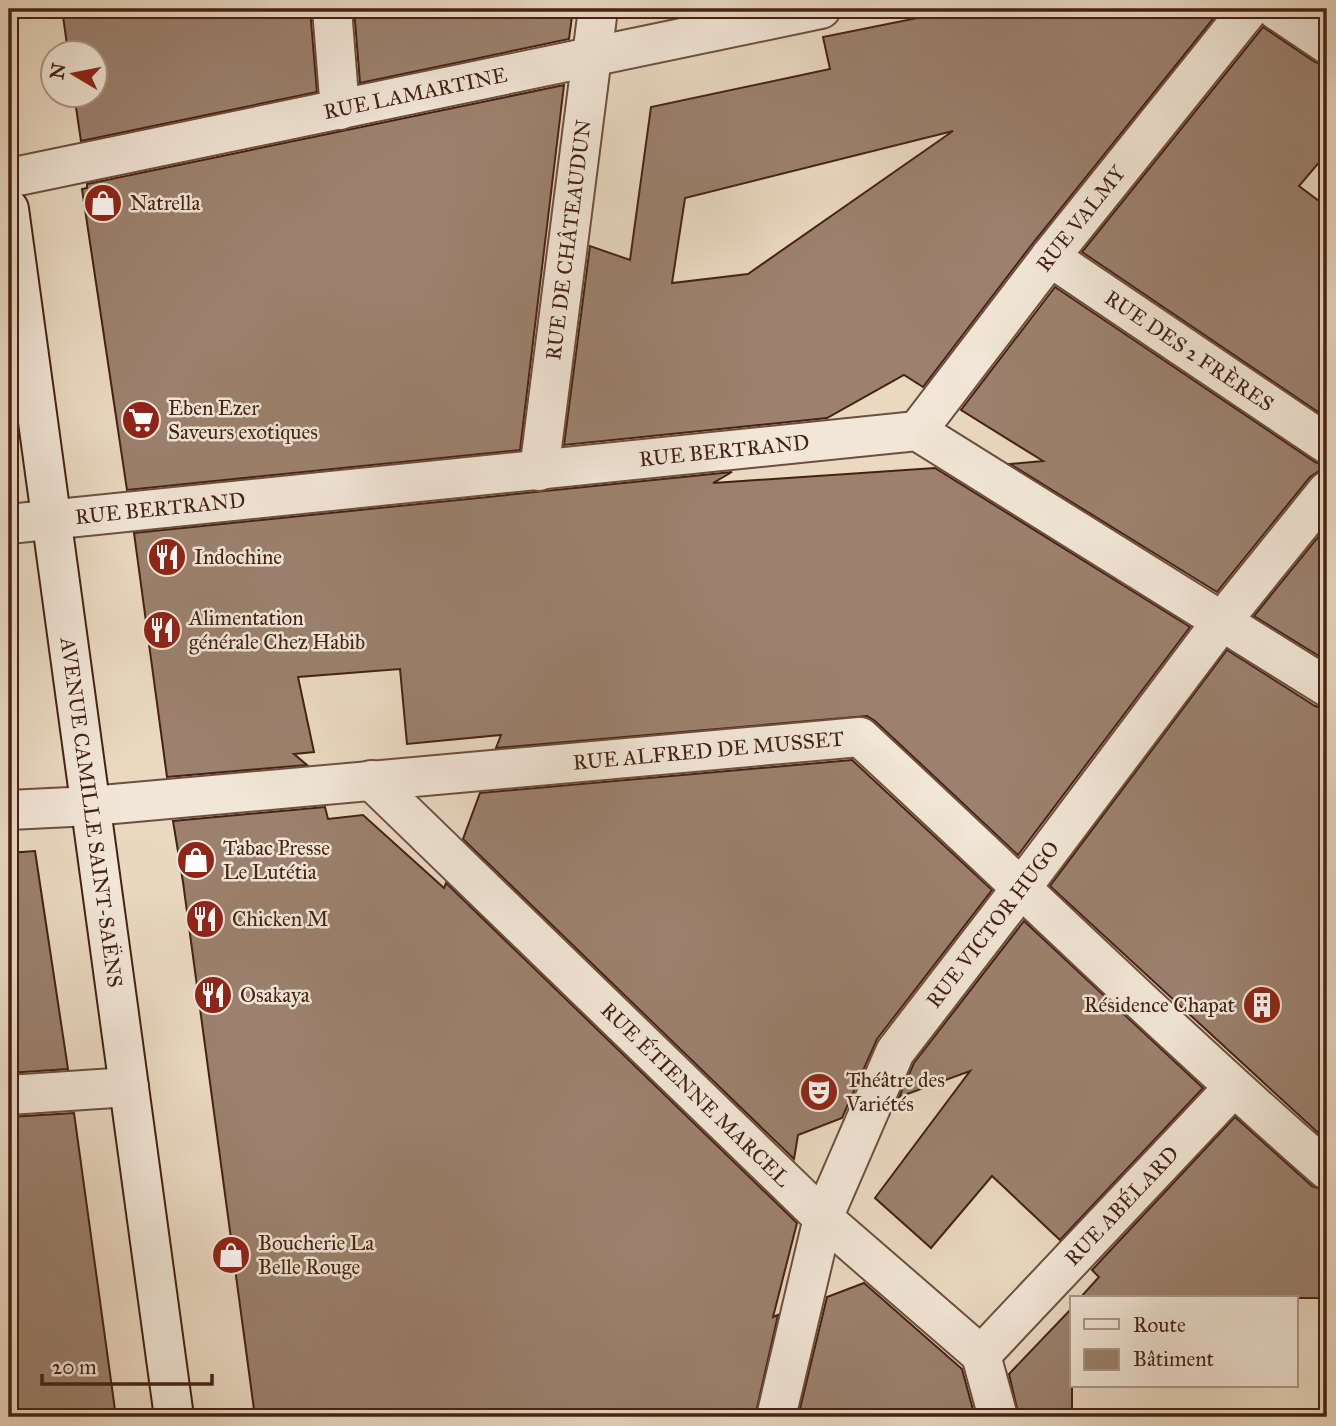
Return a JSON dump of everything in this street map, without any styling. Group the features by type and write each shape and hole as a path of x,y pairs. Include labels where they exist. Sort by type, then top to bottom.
{"street":[{"path":"332,9 340,110"},
{"name":"RUE DE CHÂTEAUDUN","path":"539,471 598,9"},
{"name":"RUE LAMARTINE","path":"9,178 821,9"},
{"name":"RUE VALMY","path":"916,432 1050,257 1249,9"},
{"path":"1275,9 1327,44"},
{"name":"AVENUE CAMILLE SAINT-SAËNS","path":"9,209 174,1417"},
{"name":"RUE DES 2 FRÈRES","path":"1050,257 1327,444"},
{"path":"916,432 1327,687"},
{"name":"RUE BERTRAND","path":"9,524 916,432"},
{"name":"RUE VICTOR HUGO","path":"776,1417 823,1218 895,1052 1222,621 1327,491"},
{"name":"RUE ALFRED DE MUSSET","path":"9,810 91,806 860,737 1233,1088 1327,1170"},
{"name":"RUE ÉTIENNE MARCEL","path":"371,780 823,1218 981,1355"},
{"path":"9,1095 129,1087"},
{"name":"RUE ABÉLARD","path":"981,1355 1233,1088"},
{"path":"981,1355 998,1417"}],"building":[{"path":"62,9 310,9 317,92 81,141 76,108 108,108 108,38 66,38"},
{"path":"354,9 573,9 569,39 360,83"},
{"path":"962,9 1221,9 1033,243 923,387 904,375 827,418 564,445 590,246 630,260 651,107 830,69 823,37","holes":["953,131 748,274 672,283 685,198"]},
{"path":"1263,27 1315,62 1327,66 1327,153 1299,186 1327,207 1327,418 1082,252"},
{"path":"564,85 520,450 127,490 82,189 87,188 87,184"},
{"path":"1055,287 1315,462 1327,466 1327,470 1319,471 1310,477 1217,592 1010,464 1043,461 961,410"},
{"path":"935,468 1190,627 1018,855 867,716 496,748 501,735 407,744 400,669 298,677 314,752 294,754 307,765 167,777 134,533 732,472 713,483"},
{"path":"1327,526 1327,661 1254,616"},
{"name":"Résidence Chapat","path":"1227,650 1315,706 1327,709 1327,1141 1050,886"},
{"path":"852,760 992,890 877,1039 842,1118 798,1135 794,1159 463,839 480,793"},
{"path":"325,807 328,819 363,815 444,888 446,883 797,1223 773,1317 778,1315 755,1417 255,1417 173,821"},
{"path":"35,851 68,1069 9,1073 9,853"},
{"path":"1024,921 1203,1088 1060,1240 992,1176 931,1248 875,1198 970,1071 899,1097 914,1063"},
{"path":"74,1113 116,1417 9,1417 9,1117"},
{"path":"1235,1117 1312,1186 1327,1191 1327,1298 1082,1296 1099,1277 1092,1270"},
{"path":"864,1283 962,1369 975,1417 798,1417 827,1297"},
{"path":"1070,1310 1072,1417 1019,1417 1009,1374"}],"place":[{"name":"Natrella","path":"103,203"},
{"name":"Eben Ezer Saveurs exotiques","path":"141,420"},
{"name":"Indochine","path":"167,557"},
{"name":"Alimentation générale Chez Habib","path":"162,630"},
{"name":"Tabac Presse Le Lutétia","path":"196,860"},
{"name":"Chicken M","path":"205,919"},
{"name":"Osakaya","path":"213,995"},
{"name":"Résidence Chapat","path":"1262,1005"},
{"name":"Théâtre des Variétés","path":"819,1092"},
{"name":"Boucherie La Belle Rouge","path":"231,1255"}]}
